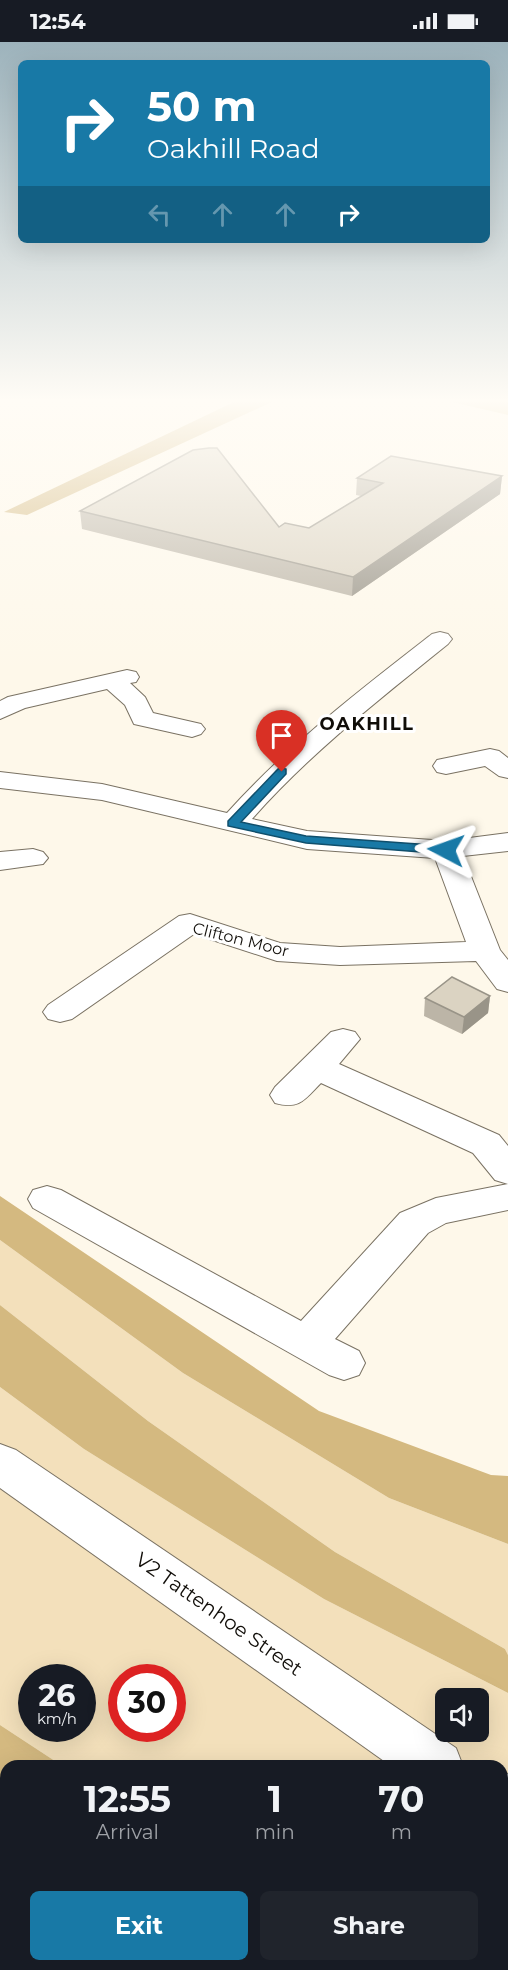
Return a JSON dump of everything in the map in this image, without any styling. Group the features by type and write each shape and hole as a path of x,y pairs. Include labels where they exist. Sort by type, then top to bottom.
{"street":[{"path":"232,823 265,787 349,711 440,639"},
{"path":"0,711 17,702 119,678 136,702 143,719 192,729"},
{"path":"446,766 502,759"},
{"path":"0,780 102,792 306,840 446,850 508,842"},
{"path":"446,850 485,951 508,982"},
{"path":"0,861 33,858"},
{"name":"Clifton Moor","path":"60,1012 190,924 278,952 340,957 485,951"},
{"path":"288,1095 343,1039"},
{"path":"316,1067 486,1144 508,1172"},
{"path":"306,1343 414,1223 436,1212 508,1197"},
{"path":"47,1199 344,1363"},
{"name":"V2 Tattenhoe Street","path":"0,1463 428,1760"}],"shaded area":[{"path":"48,491 79,491 27,515 4,512"},
{"path":"0,1196 319,1411 491,1475 508,1476 508,1544 389,1498 183,1373 0,1240"},
{"path":"0,1240 183,1373 389,1498 508,1544 508,1655 505,1649 335,1552 148,1421 0,1305"},
{"path":"0,1305 148,1421 335,1552 505,1649 508,1655 508,1693 324,1599 84,1449 0,1387"},
{"path":"0,1387 84,1449 324,1599 508,1693 508,1760 53,1760 26,1742 96,1742 96,1664 18,1664 18,1737 0,1725"},
{"path":"0,1725 18,1737 18,1742 26,1742 53,1760 0,1760"}],"building":[{"path":"117,491 251,491 279,527 285,523 309,528 370,491 480,491 353,577 80,511"},
{"path":"452,977 490,996 464,1017 425,998"}],"district":[{"name":"OAKHILL","path":"367,724"}],"route":[{"path":"282,772 232,823 306,840 446,850"}]}
